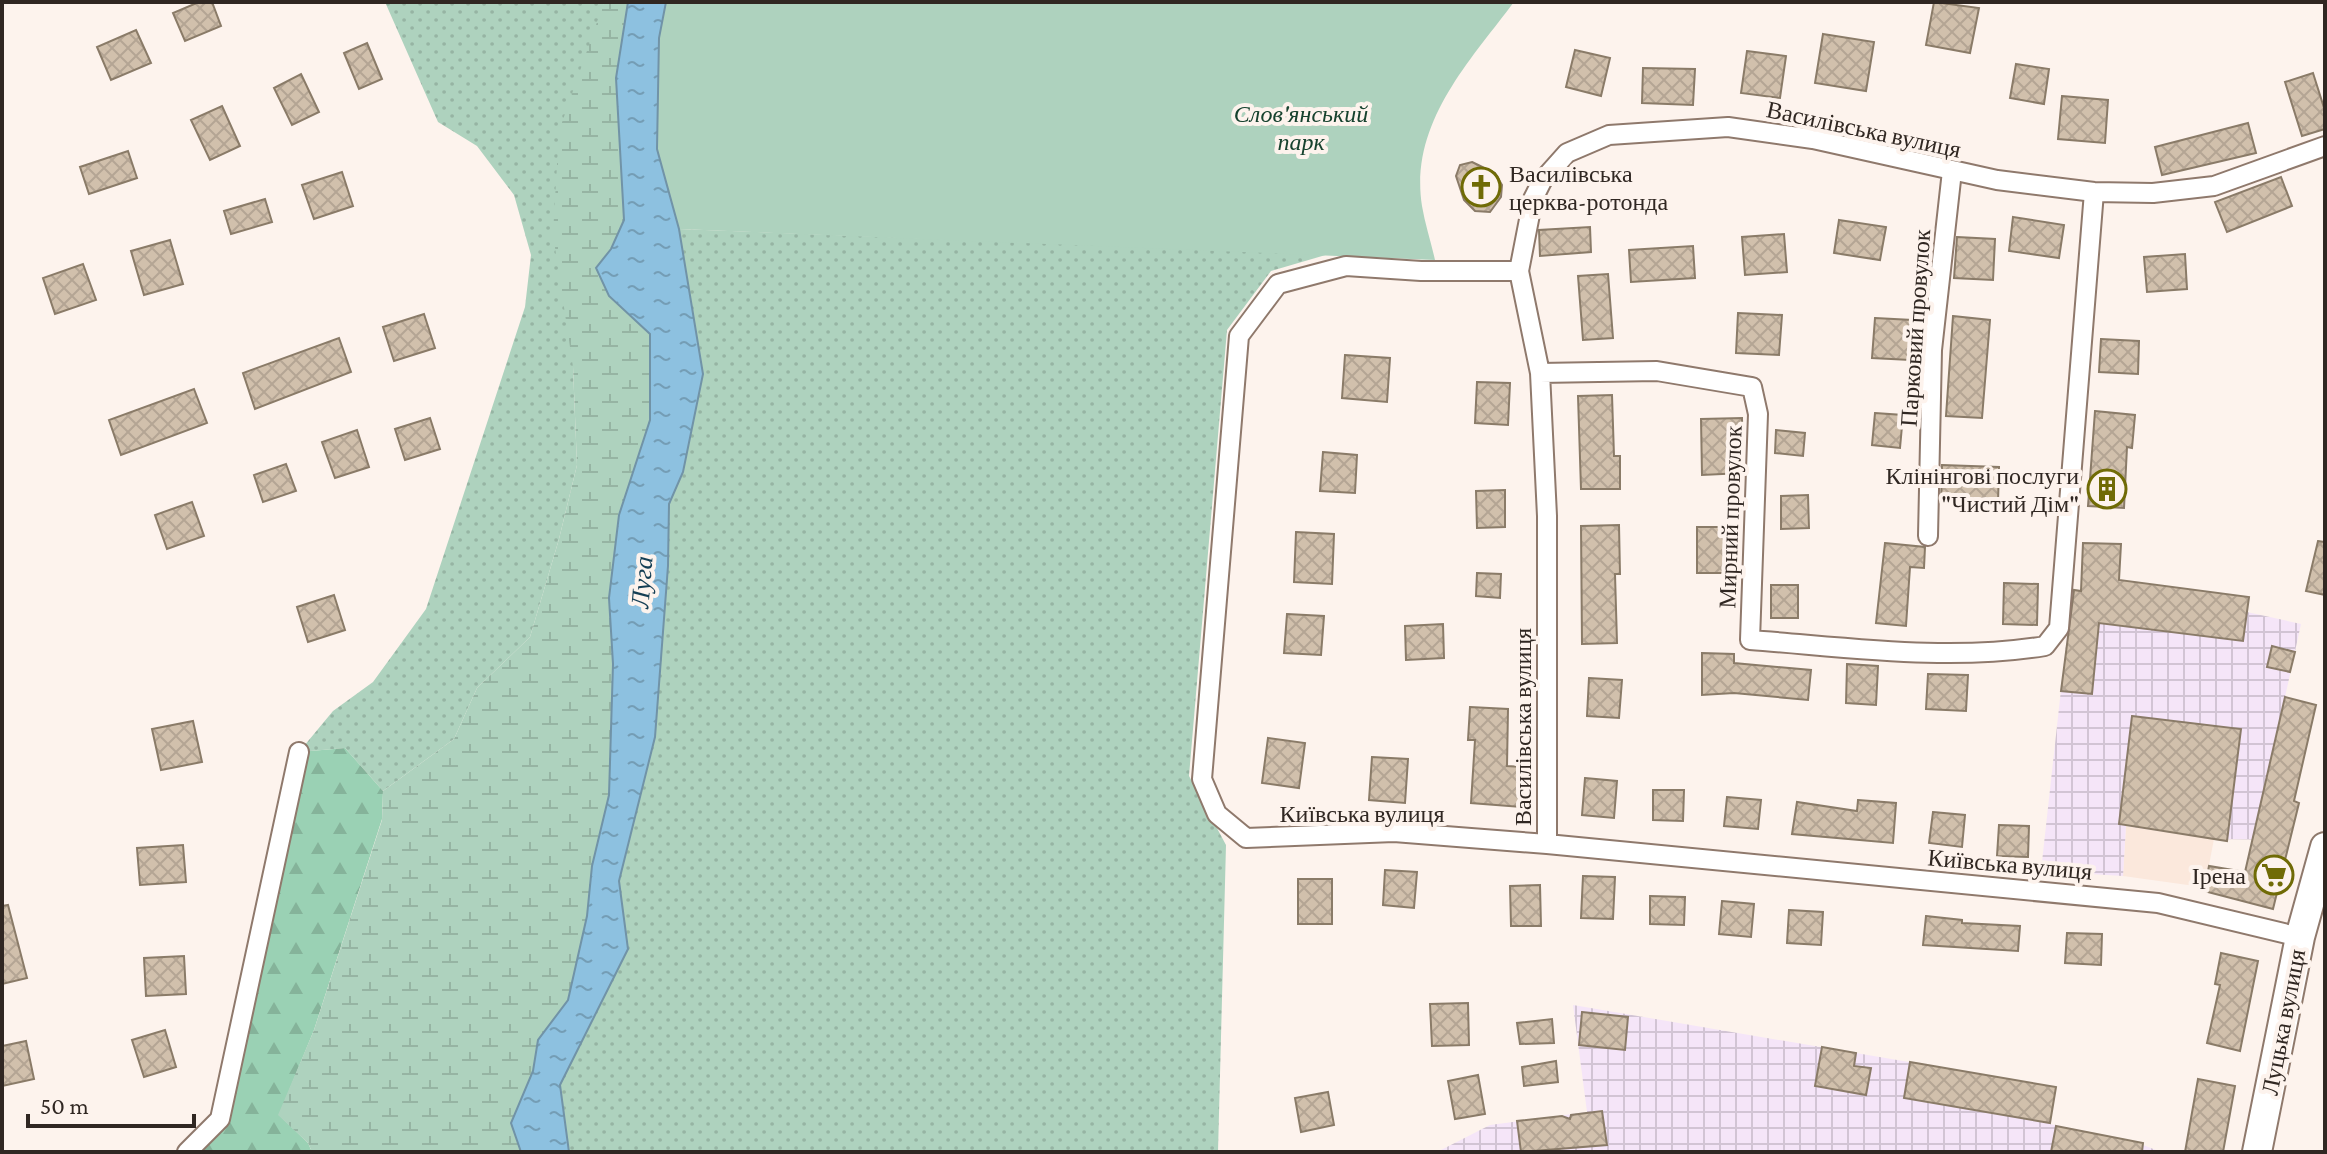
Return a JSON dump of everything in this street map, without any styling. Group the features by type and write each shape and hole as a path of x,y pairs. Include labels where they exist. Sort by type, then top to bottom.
{"main road":[{"name":"Луцька вулиця","path":"2257,1152 2300,937 2325,847"}],"street":[{"name":"Василівська вулиця","path":"1547,844 1547,516 1540,373 1519,271 1526,226 1542,181 1567,153 1609,135 1728,127 1782,133 1952,171 2094,192 2153,193 2214,186 2325,146"},
{"name":"Парковий провулок","path":"1928,536 1932,350 1952,171"},
{"name":"Мирний провулок","path":"1540,373 1657,371 1752,387 1758,414 1750,640 1910,651 2019,650 2045,646 2059,628 2094,192"},
{"name":"Київська вулиця","path":"1519,271 1421,271 1346,266 1278,284 1239,336 1202,779 1217,814 1246,838 1394,832 1547,844 2158,903 2300,937"},
{"path":"187,1152 220,1119 299,752"}],"shaded area":[{"path":"2150,584 2249,597 2247,612 2301,624 2285,697 2316,705 2294,801 2299,803 2290,840 2214,839 2126,826 2123,876 2041,871 2072,590 2148,598"},
{"path":"2126,826 2214,839 2204,891 2195,886 2123,876"},
{"path":"1573,1005 2056,1087 2050,1124 2133,1141 2161,1152 1412,1152 1441,1150 1490,1125 1587,1112"}],"green space":[{"path":"385,2 604,2 599,24 573,367 577,465 559,539 530,637 477,688 454,739 383,791 345,748 299,752 333,711 373,682 426,609 525,307 531,255 514,195 477,146 438,122"},
{"path":"604,2 628,2 616,78 624,220 611,249 597,268 609,296 650,334 650,420 619,515 609,598 613,664 609,795 592,866 587,916 568,1000 538,1040 533,1071 511,1123 521,1152 312,1152 308,1143 278,1115 314,1030 382,820 383,791 454,739 477,688 530,637 559,539 577,465 573,367 553,234 559,131"},
{"name":"Слов'янський парк","path":"666,2 1514,2 1446,96 1425,148 1420,176 1422,206 1435,260 679,229 657,149 659,38"},
{"path":"679,229 1329,254 1271,271 1227,330 1189,776 1226,845 1218,1152 569,1152 560,1085 628,949 619,881 655,737 668,566 669,504 683,472 703,374"},
{"path":"345,748 383,791 382,819 314,1030 279,1115 308,1143 312,1152 187,1152 220,1119 299,752"}],"water":[{"name":"Луга","path":"628,2 666,2 659,38 657,149 679,229 703,374 683,472 669,504 668,566 655,737 619,881 628,949 560,1085 569,1152 521,1152 511,1123 533,1071 538,1040 568,1000 587,916 592,866 609,795 613,664 609,598 619,515 650,420 650,334 609,296 596,268 611,249 624,220 616,78"}],"building":[{"path":"199,2 212,2 221,26 185,41 173,13"},
{"path":"1934,2 1979,8 1970,53 1926,45"},
{"path":"136,30 151,63 111,80 97,47"},
{"path":"1823,34 1874,42 1866,91 1815,83"},
{"path":"367,43 382,79 359,89 344,53"},
{"path":"1575,50 1610,58 1601,96 1566,87"},
{"path":"1747,51 1786,56 1780,98 1741,93"},
{"path":"2016,64 2049,69 2044,104 2010,98"},
{"path":"1643,68 1695,69 1693,105 1642,103"},
{"path":"2313,73 2325,111 2325,129 2302,136 2285,82"},
{"path":"301,74 319,112 292,125 274,88"},
{"path":"2062,96 2108,100 2105,143 2058,139"},
{"path":"222,106 240,146 210,160 191,120"},
{"path":"2248,123 2256,153 2162,175 2155,147"},
{"path":"128,151 137,178 89,194 80,167"},
{"name":"Василівська церква-ротонда","path":"1472,162 1495,173 1502,185 1501,197 1490,212 1475,211 1464,200 1456,176 1460,165"},
{"path":"342,172 353,206 314,219 302,185"},
{"path":"2281,177 2292,206 2227,232 2215,202"},
{"path":"265,199 272,222 231,234 224,211"},
{"path":"2013,217 2064,225 2059,258 2009,251"},
{"path":"1839,220 1886,227 1880,260 1834,253"},
{"path":"1590,227 1591,252 1540,256 1539,230"},
{"path":"1784,234 1787,272 1745,275 1742,237"},
{"path":"1957,237 1995,239 1993,280 1954,278"},
{"path":"170,240 183,284 144,295 131,251"},
{"path":"1693,246 1695,278 1631,282 1629,250"},
{"path":"2185,254 2187,289 2147,292 2144,257"},
{"path":"83,264 96,300 55,314 43,278"},
{"path":"1608,274 1613,338 1583,340 1578,276"},
{"path":"1738,313 1782,315 1779,355 1736,353"},
{"path":"424,314 435,348 394,361 383,327"},
{"path":"1953,316 1990,320 1982,418 1946,416"},
{"path":"1875,318 1912,320 1910,360 1872,358"},
{"path":"339,338 351,372 255,409 243,373"},
{"path":"2101,339 2139,341 2138,374 2099,372"},
{"path":"1345,355 1390,358 1387,402 1342,398"},
{"path":"1477,382 1510,383 1508,425 1475,423"},
{"path":"194,389 207,423 121,455 109,420"},
{"path":"1612,395 1614,456 1620,456 1620,489 1581,489 1578,396"},
{"path":"2095,411 2135,415 2132,448 2127,447 2124,508 2088,506"},
{"path":"1875,413 1903,415 1900,448 1872,445"},
{"path":"430,418 440,449 405,460 395,429"},
{"path":"1742,418 1743,473 1702,475 1701,419"},
{"path":"357,430 369,467 335,478 322,442"},
{"path":"1776,430 1805,433 1803,456 1775,453"},
{"path":"1323,452 1357,455 1355,493 1320,491"},
{"path":"286,464 296,491 263,502 254,475"},
{"path":"1942,465 1999,467 1998,503 1941,502"},
{"path":"1505,490 1505,527 1477,528 1476,491"},
{"path":"1808,495 1809,528 1781,529 1781,496"},
{"path":"192,502 204,536 167,549 155,515"},
{"path":"1619,525 1620,574 1615,574 1617,643 1582,644 1581,526"},
{"path":"1697,527 1728,527 1728,573 1697,573"},
{"path":"1296,532 1334,534 1332,584 1294,582"},
{"path":"2318,541 2325,542 2325,595 2306,591"},
{"path":"1885,543 1925,547 1924,568 1910,567 1906,626 1876,623"},
{"path":"2083,543 2121,544 2119,580 2249,597 2243,641 2099,623 2092,694 2061,691 2074,590 2081,591"},
{"path":"1477,573 1501,574 1500,598 1476,596"},
{"path":"2004,583 2038,584 2037,625 2003,624"},
{"path":"1771,585 1798,585 1798,618 1771,618"},
{"path":"334,595 345,630 308,642 297,607"},
{"path":"1287,614 1324,616 1321,655 1284,653"},
{"path":"1443,624 1444,658 1406,660 1405,626"},
{"path":"2272,646 2295,652 2290,672 2267,667"},
{"path":"1702,653 1734,654 1734,663 1811,670 1808,700 1734,693 1702,695"},
{"path":"1847,664 1878,666 1876,705 1846,703"},
{"path":"1928,674 1968,675 1966,711 1926,709"},
{"path":"1589,678 1622,680 1619,718 1587,716"},
{"path":"2285,697 2316,705 2294,801 2299,803 2273,909 2204,891 2209,866 2245,872"},
{"path":"1470,707 1508,709 1507,766 1523,767 1521,807 1471,803 1475,740 1468,740"},
{"path":"2132,716 2241,729 2227,841 2119,824"},
{"path":"193,721 202,762 161,770 152,729"},
{"path":"1268,738 1305,743 1299,788 1262,783"},
{"path":"1372,757 1408,759 1405,803 1369,800"},
{"path":"1585,778 1617,781 1614,818 1582,815"},
{"path":"1653,790 1684,790 1683,821 1653,820"},
{"path":"1727,797 1761,800 1758,829 1724,826"},
{"path":"1858,800 1896,803 1893,843 1792,834 1797,802 1857,811"},
{"path":"1933,812 1965,815 1962,847 1929,843"},
{"path":"1999,825 2029,826 2028,857 1997,856"},
{"path":"183,845 186,882 140,885 137,848"},
{"path":"1385,870 1417,872 1414,908 1383,905"},
{"path":"1583,876 1615,877 1613,919 1581,918"},
{"path":"1298,879 1332,879 1332,924 1298,924"},
{"path":"1540,885 1541,926 1511,926 1510,886"},
{"path":"1650,896 1685,897 1684,925 1650,924"},
{"path":"1722,901 1754,904 1751,937 1719,934"},
{"path":"8,905 27,978 2,984 2,906"},
{"path":"1789,910 1823,912 1821,945 1787,943"},
{"path":"1926,916 1962,920 1962,923 2020,926 2018,951 1923,945"},
{"path":"2067,933 2102,934 2101,965 2065,963"},
{"path":"2221,953 2258,961 2240,1051 2207,1043 2220,985 2215,984"},
{"path":"184,956 186,994 146,996 144,958"},
{"path":"1468,1003 1469,1045 1432,1046 1430,1004"},
{"path":"1582,1012 1628,1017 1625,1050 1579,1045"},
{"path":"1552,1019 1554,1043 1520,1044 1517,1023"},
{"path":"165,1030 176,1067 144,1077 132,1040"},
{"path":"26,1041 34,1079 2,1086 2,1046"},
{"path":"1822,1047 1856,1053 1854,1066 1871,1068 1866,1095 1815,1086"},
{"path":"1556,1061 1558,1082 1524,1086 1522,1067"},
{"path":"1910,1062 2056,1087 2050,1123 1904,1098"},
{"path":"1478,1075 1485,1114 1455,1119 1448,1081"},
{"path":"2198,1079 2235,1086 2223,1152 2185,1152"},
{"path":"1328,1092 1334,1125 1301,1132 1295,1098"},
{"path":"1602,1111 1607,1145 1521,1152 1517,1121 1562,1116 1570,1119 1571,1115"},
{"path":"2056,1126 2143,1143 2142,1152 2051,1152"}],"place":[{"name":"Василівська церква-ротонда","path":"1481,187"},
{"name":"Клінінгові послуги \"Чистий Дім\"","path":"2107,489"},
{"name":"Ірена","path":"2274,875"}]}
